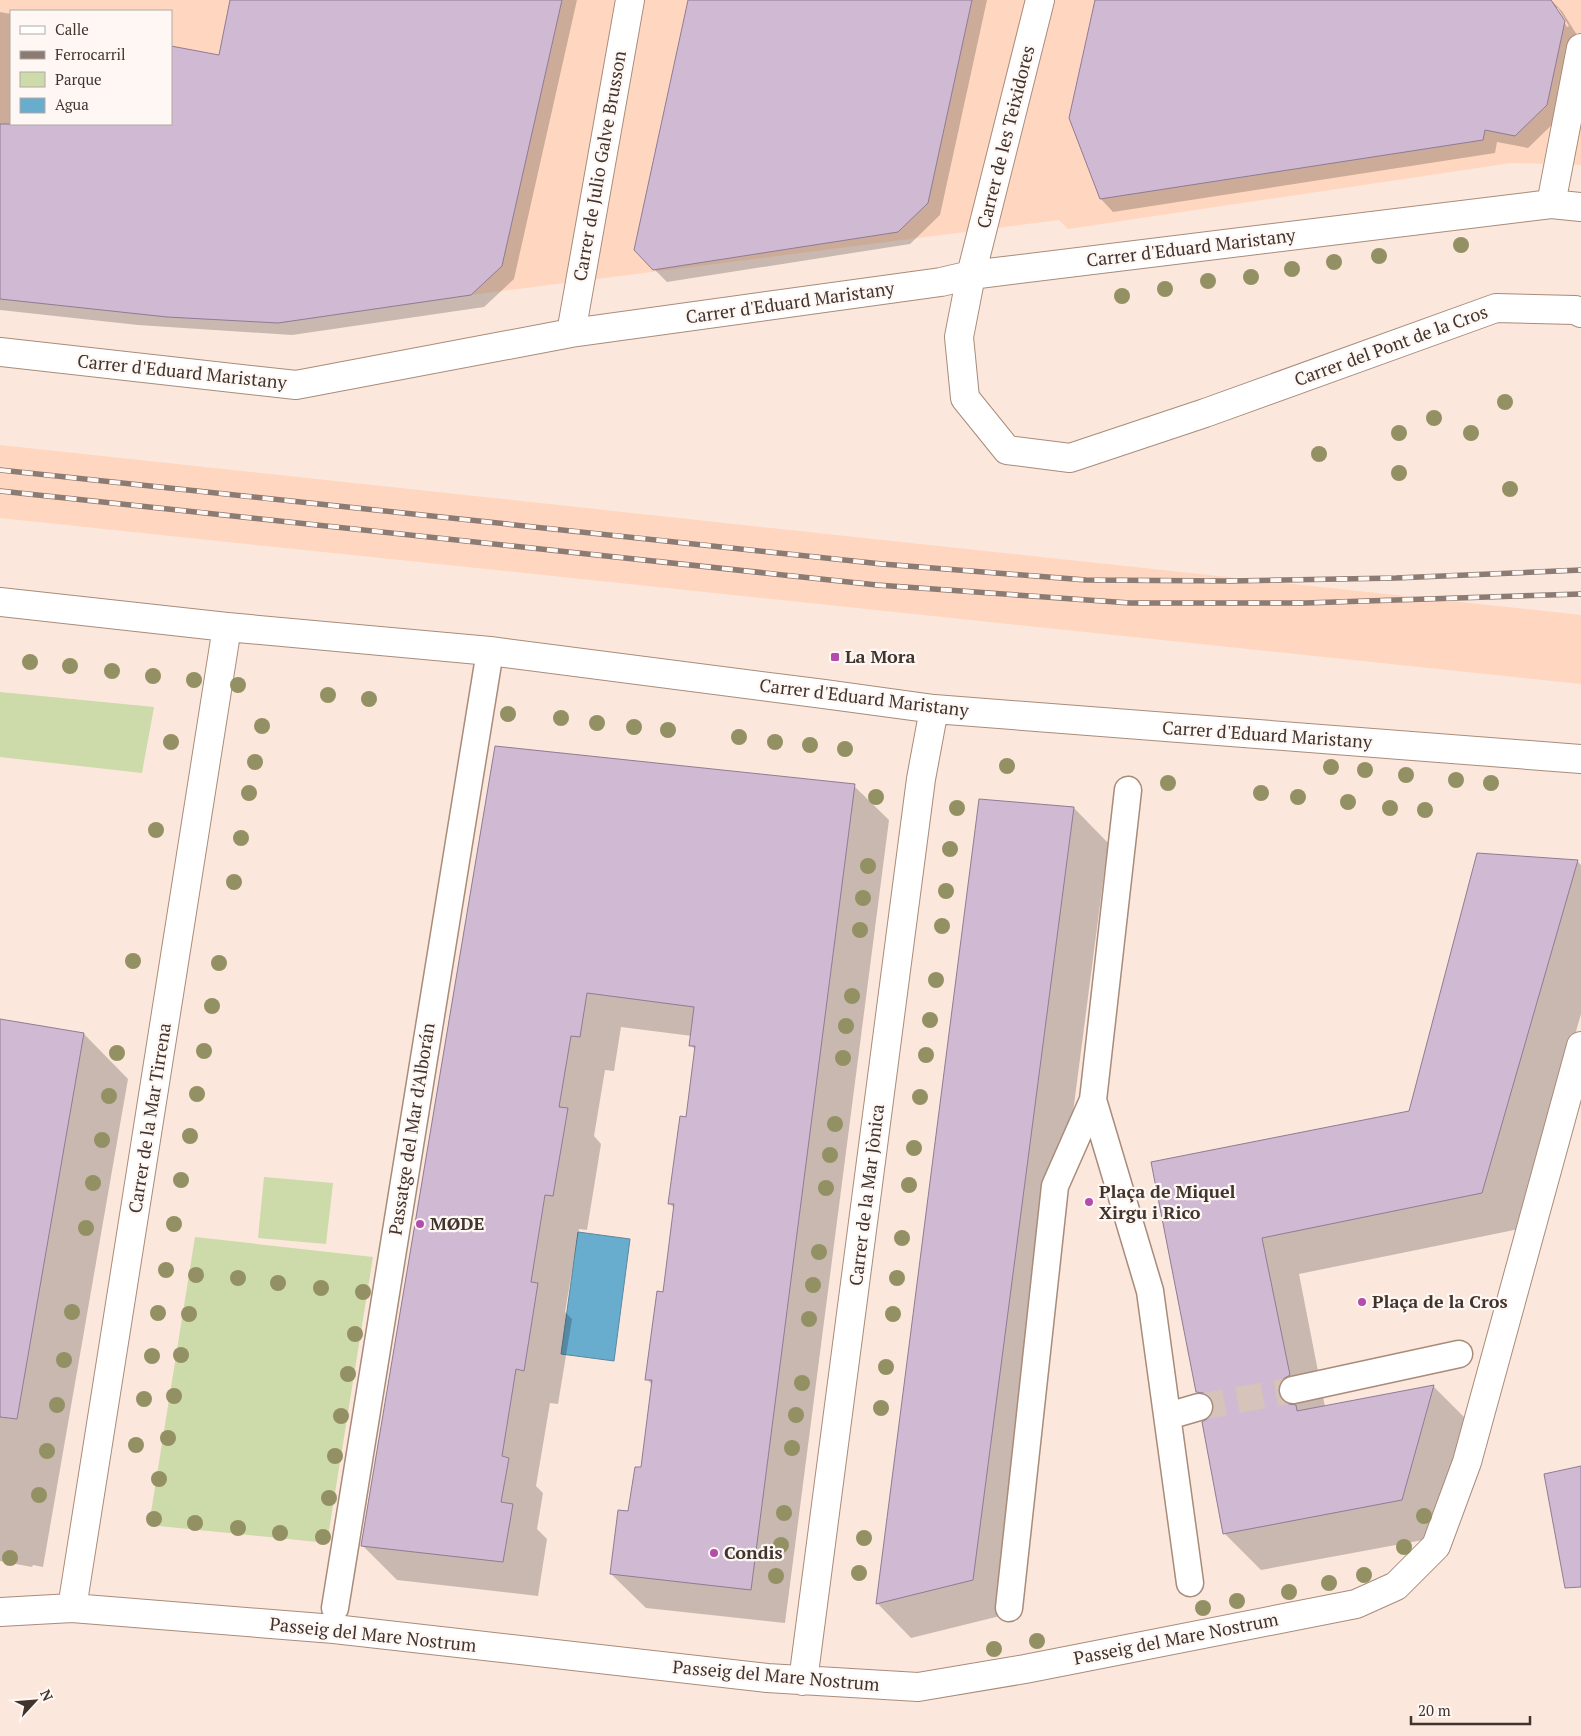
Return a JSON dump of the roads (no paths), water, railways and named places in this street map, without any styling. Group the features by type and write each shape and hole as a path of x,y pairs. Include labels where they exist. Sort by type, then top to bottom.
{"street":[{"name":"Carrer de Julio Galve Brusson","path":"571,333 630,0"},
{"name":"Carrer de les Teixidores","path":"971,275 1040,0"},
{"path":"1551,204 1581,48"},
{"name":"Carrer d'Eduard Maristany","path":"0,352 296,385 571,333 941,282 971,275 1551,204 1581,207"},
{"name":"Carrer del Pont de la Cros","path":"971,275 959,337 966,398 1007,450 1070,458 1205,413 1496,308 1575,310 1581,313"},
{"name":"Carrer d'Eduard Maristany","path":"0,602 227,627 490,651 934,709 1581,759"},
{"name":"Carrer de la Mar Tirrena","path":"72,1608 227,627"},
{"name":"Passatge del Mar d'Alborán","path":"335,1608 490,651"},
{"name":"Carrer de la Mar Jònica","path":"803,1681 920,789 934,709"},
{"path":"1009,1608 1055,1186 1093,1100 1128,790"},
{"name":"Passeig del Mare Nostrum","path":"0,1612 72,1608 334,1629 803,1681 918,1686 1024,1668 1356,1604 1396,1586 1436,1546 1467,1462 1581,1046"},
{"path":"1093,1100 1150,1291 1190,1583"},
{"path":"1293,1390 1459,1354"},
{"path":"1168,1416 1199,1407"}],"water":[{"path":"578,1232 630,1239 614,1361 561,1354"}],"tunnel":[{"path":"1199,1407 1293,1390"}],"railway":[{"path":"0,470 882,564 1086,580 1230,581 1396,578 1581,570"},
{"path":"0,491 877,585 1130,603 1305,603 1581,594"}],"place":[{"name":"La Mora","path":"835,657"},
{"name":"Plaça de Miquel Xirgu i Rico","path":"1089,1202"},
{"name":"MØDE","path":"420,1224"},
{"name":"Plaça de la Cros","path":"1362,1302"},
{"name":"Condis","path":"714,1553"}]}
